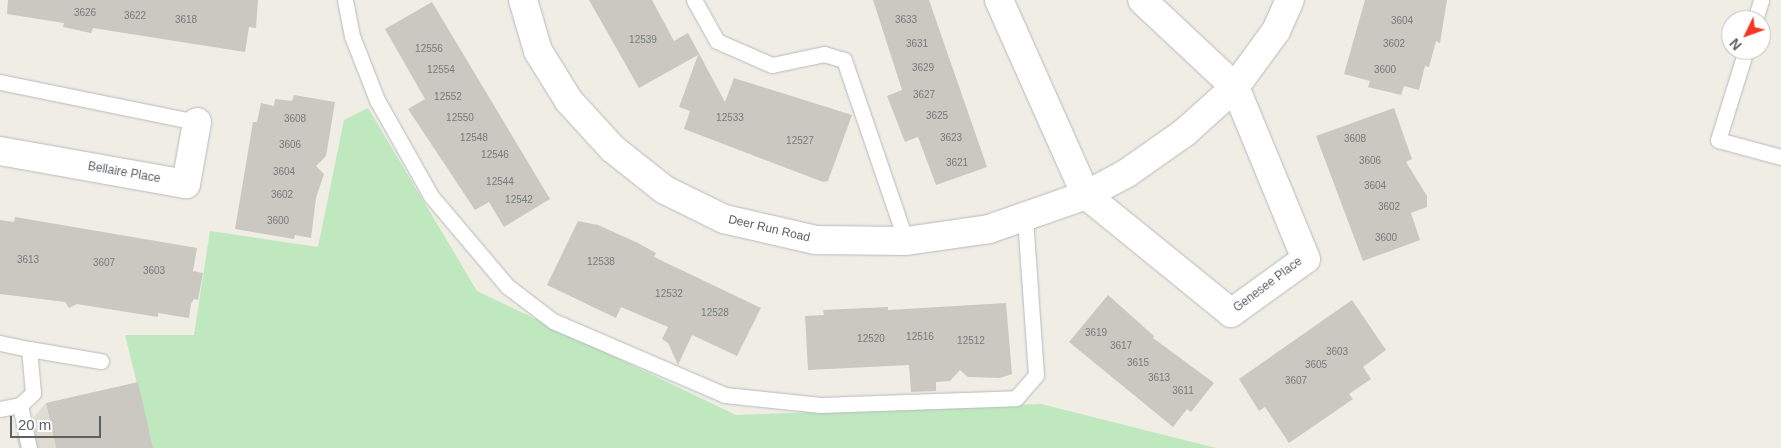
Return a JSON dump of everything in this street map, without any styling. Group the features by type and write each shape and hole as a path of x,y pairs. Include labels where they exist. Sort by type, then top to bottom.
{"street":[{"name":"Deer Run Road","path":"523,0 538,51 569,101 613,149 665,190 724,219 816,240 906,241 989,229 1086,195 1127,173 1184,133 1236,87 1276,31 1290,0"},
{"name":"Genesee Place","path":"1000,0 1086,195 1231,314 1306,259 1236,87 1142,0"},
{"name":"Bellaire Place","path":"0,151 186,184 197,122"}],"lane":[{"path":"345,0 352,36 377,100 431,196 507,286 553,321 725,394 820,405 1016,398 1036,376 1025,216"},
{"path":"694,0 717,41 772,65 824,54 844,60 906,241"},
{"path":"1743,60 1718,140 1781,157"},
{"path":"0,82 197,122"},
{"path":"0,343 101,361"},
{"path":"0,409 20,405 32,393 29,349"},
{"path":"20,405 29,448"}],"shaded area":[{"path":"46,403 56,448 19,448 16,437"}],"green space":[{"path":"368,108 477,291 736,415 1041,404 1216,448 153,448 125,335 194,335 210,231 318,247 344,120"}],"building":[{"path":"8,0 258,0 256,28 249,27 245,52 93,28 91,33 63,27 64,23 7,14"},
{"path":"589,0 652,0 674,41 688,33 725,102 734,78 852,115 828,181 823,182 684,129 690,111 679,107 698,55 639,88"},
{"path":"873,0 929,0 987,167 936,185 918,137 905,142 887,96 902,90"},
{"path":"1365,0 1447,0 1440,43 1436,41 1429,67 1425,66 1419,90 1404,86 1401,95 1368,87 1370,81 1344,74"},
{"path":"432,2 550,199 504,227 489,202 475,210 408,109 425,99 385,29"},
{"path":"294,95 335,102 326,156 316,166 324,174 316,198 311,238 295,235 294,239 235,229 253,122 257,122 261,103 274,106 275,99 292,101"},
{"path":"1394,108 1412,159 1406,162 1427,196 1427,207 1411,213 1420,240 1363,261 1316,136"},
{"path":"15,217 197,248 193,271 203,273 198,300 194,299 191,304 189,318 158,313 158,317 77,304 69,308 65,302 0,294 0,220 14,222"},
{"path":"578,221 598,225 638,243 656,253 654,257 761,308 737,356 692,335 678,365 668,343 662,339 668,327 621,307 616,318 547,285"},
{"path":"1108,295 1154,336 1153,338 1214,383 1191,412 1187,409 1173,427 1069,342"},
{"path":"1352,300 1386,350 1363,367 1371,379 1349,394 1353,399 1289,443 1265,407 1259,411 1239,379"},
{"path":"1006,303 1012,374 1000,378 968,377 960,370 950,381 936,382 936,391 911,392 909,365 808,370 805,316 824,315 823,310 888,307 888,310"},
{"path":"138,382 153,448 56,448 46,403"}]}
